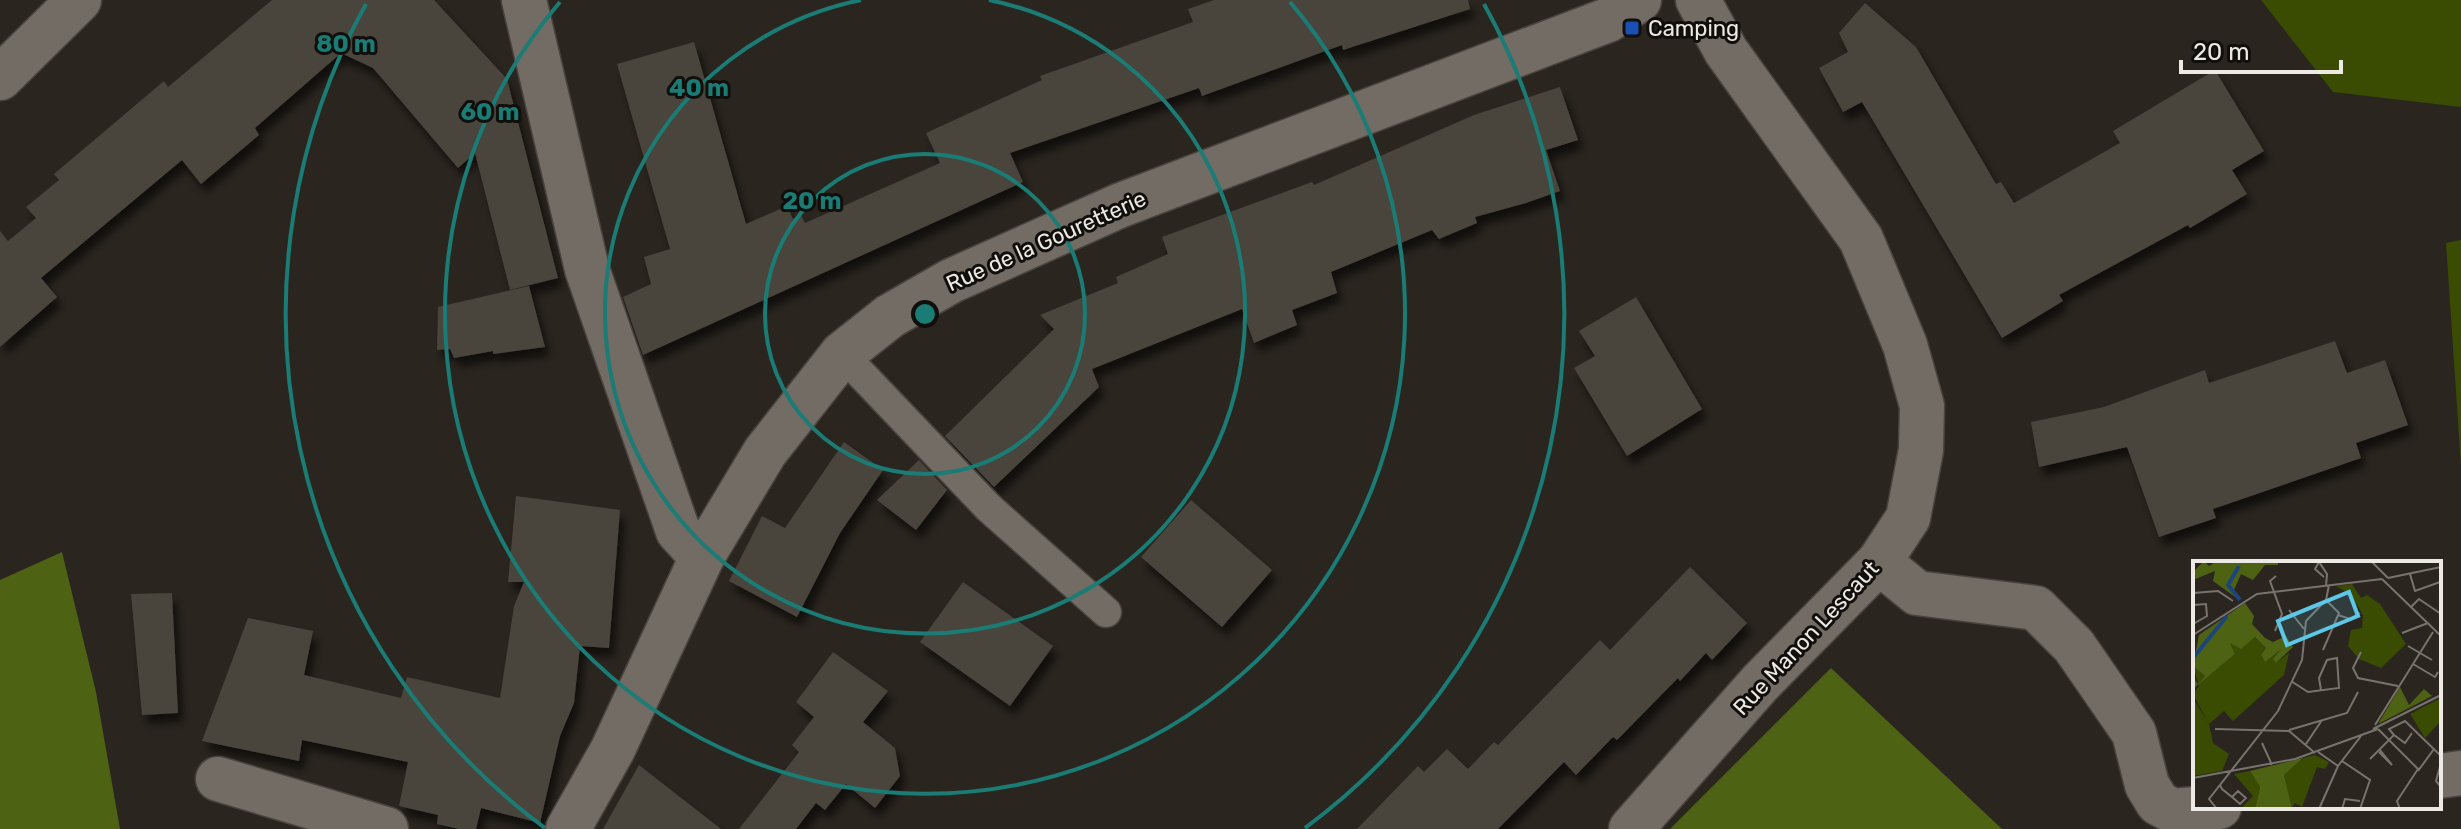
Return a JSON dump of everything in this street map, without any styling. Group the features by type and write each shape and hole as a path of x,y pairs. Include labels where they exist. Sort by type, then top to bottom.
{"street":[{"path":"0,78 79,0"},
{"path":"524,0 587,269 678,531 702,557"},
{"name":"Rue de la Gouretterie","path":"568,829 613,749 702,557 765,452 842,354 890,316 951,281 1121,205 1608,20 1639,0"},
{"name":"Rue Manon Lescaut","path":"1631,829 1760,683 1879,562 1908,518 1921,450 1922,406 1905,345 1861,239 1726,51 1698,0"},
{"path":"1879,562 1917,593 2036,608 2074,646 2134,733 2147,785 2158,803 2173,811 2196,809"},
{"path":"2441,776 2461,773"},
{"path":"218,779 386,829"}],"lane":[{"path":"842,354 989,508 1106,612"}],"green space":[{"path":"2261,0 2461,0 2461,107 2333,92"},
{"path":"2461,240 2461,466 2446,243"},
{"path":"62,552 96,692 120,829 0,829 0,580"},
{"path":"1831,668 2002,829 1670,829"}],"building":[{"path":"272,0 434,0 507,79 558,278 510,290 475,153 458,168 373,68 341,53 255,128 259,135 201,184 182,160 41,278 57,297 0,347 0,231 8,241 36,218 26,207 59,180 54,174 164,81 168,87"},
{"path":"1214,0 1468,0 1470,9 1343,50 1342,45 1202,96 1199,88 1010,153 1023,182 643,355 623,297 651,284 644,257 670,249 617,64 694,42 746,224 787,206 793,219 801,215 805,223 940,163 926,133 1042,80 1040,76 1193,22 1188,9"},
{"path":"1865,3 1916,47 1996,184 2001,182 2014,203 2120,143 2113,131 2215,70 2264,151 2232,170 2247,194 2190,228 2188,225 2059,295 2063,301 2002,338 1862,102 1843,112 1819,68 1848,52 1839,33"},
{"path":"1560,87 1578,140 1546,150 1560,191 1475,217 1477,223 1439,239 1432,230 1331,272 1337,293 1292,310 1297,325 1254,343 1242,309 1092,369 1099,387 994,487 945,436 1054,329 1040,315 1118,283 1116,277 1168,254 1162,237 1312,182 1314,185 1474,115"},
{"path":"529,286 545,347 454,358 450,349 437,350 438,307"},
{"path":"1636,297 1702,409 1627,456 1574,368 1595,356 1579,331"},
{"path":"2335,341 2347,373 2385,360 2408,425 2356,443 2361,458 2213,509 2216,518 2159,537 2127,447 2039,467 2031,422 2104,407 2205,370 2209,383"},
{"path":"844,442 883,470 840,533 797,617 729,581 762,516 785,528"},
{"path":"919,460 947,490 916,530 877,500"},
{"path":"516,496 620,510 609,648 580,646 574,703 560,736 540,823 481,808 476,829 437,824 438,815 399,806 408,762 302,740 299,761 202,741 248,618 313,631 304,675 401,698 407,677 500,698 514,606 524,582 508,582"},
{"path":"1191,500 1272,570 1222,627 1141,557"},
{"path":"1690,567 1747,623 1712,660 1706,653 1680,681 1678,678 1617,740 1613,737 1576,775 1564,762 1498,829 1357,829 1418,766 1424,772 1447,749 1468,769 1494,742 1498,745 1600,640 1610,650"},
{"path":"963,582 1053,646 1010,706 920,642"},
{"path":"172,593 178,713 142,715 131,594"},
{"path":"833,652 888,691 863,722 895,748 900,776 875,808 846,784 825,810 816,803 796,829 739,829 799,752 792,745 814,717 796,702"},
{"path":"639,765 721,829 603,829"}],"place":[{"name":"Camping","path":"1632,28"}]}
